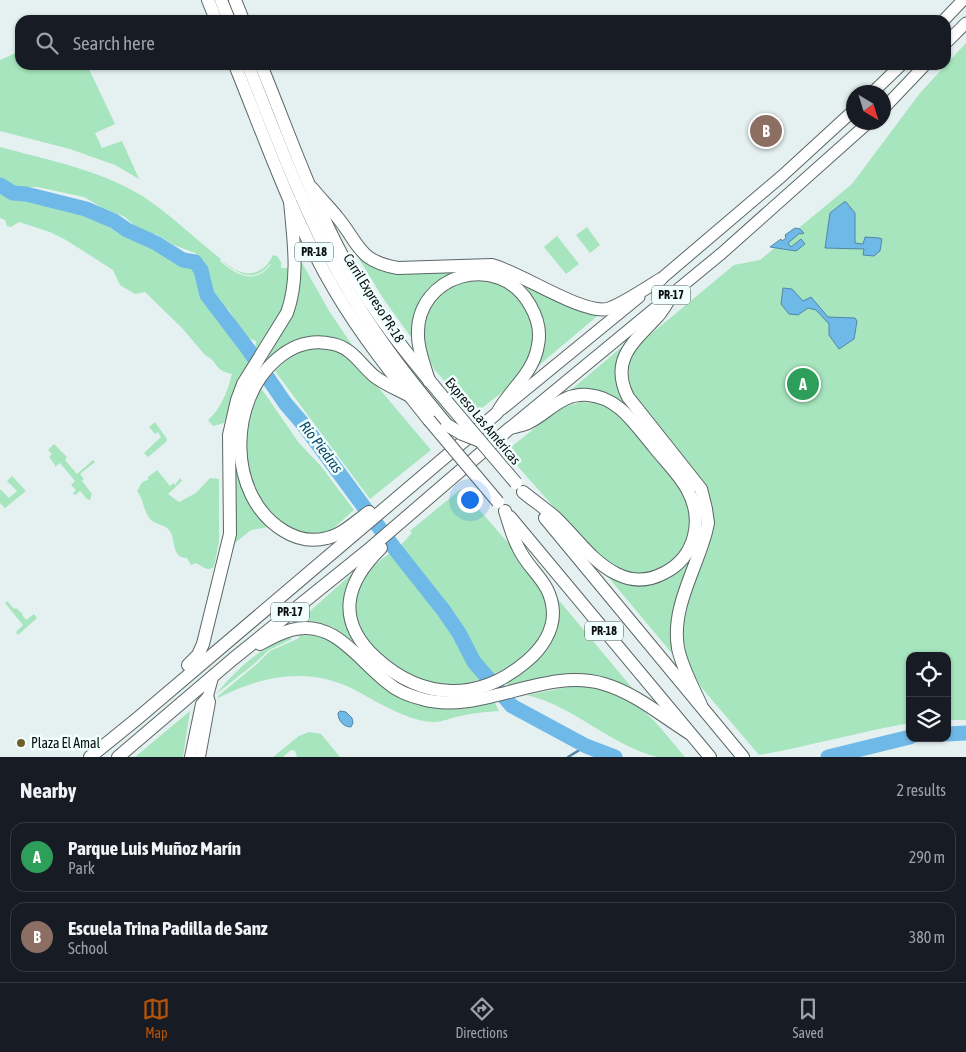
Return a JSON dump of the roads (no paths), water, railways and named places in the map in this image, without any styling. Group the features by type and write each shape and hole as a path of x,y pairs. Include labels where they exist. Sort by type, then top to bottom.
{"highway":[{"path":"208,0 214,15"},
{"path":"221,0 227,15"},
{"path":"235,0 241,15"},
{"name":"PR-18","path":"237,70 290,201 326,275 346,309 410,396 433,417 460,457 707,753"},
{"name":"Carril Expreso PR-18","path":"250,70 300,193 338,272 384,345 433,417 447,425"},
{"name":"Expreso Las Américas","path":"263,70 332,236 363,291 395,337 743,757"},
{"path":"312,188 339,219 361,252 368,258 386,266 398,268 492,265 507,269 582,306 600,309 608,309 661,279"},
{"path":"290,201 295,277 292,300 248,388 240,440 243,472 258,505 265,515 280,529 301,539 312,540 329,538 350,531"},
{"path":"429,380 419,346 418,335 421,315 427,301 445,284 458,277 482,274 507,280 523,294 535,313 539,344 531,368 505,399 497,413"},
{"path":"673,293 659,315 630,345 623,360 622,379 628,397 694,480 704,497 708,523 683,600 677,631 682,663 701,705"},
{"path":"211,654 226,576 230,511 229,435 236,400 267,368 291,348 301,344 318,342 335,344 343,348 354,355 374,376 410,396"},
{"path":"510,428 528,422 565,398 589,395 612,402 629,417 688,490 696,514 694,541 680,562 671,570 644,580 630,578 618,574 600,562 555,518 520,488"},
{"name":"PR-17","path":"90,757 138,718 350,531 426,472 497,413"},
{"path":"447,425 462,434 480,441"},
{"path":"447,425 455,440 460,457"},
{"name":"PR-17","path":"118,757 214,674 369,554 439,488 510,428"},
{"path":"233,659 268,639 290,630 302,628 320,629 340,638 390,685 410,696 436,702 453,702 495,682 520,667 536,653 546,640 553,614 546,586 518,548 502,506"},
{"path":"138,718 201,650 208,632 227,550"},
{"path":"369,554 354,583 350,603 350,619 353,629 359,640 383,664 410,682 437,690 471,695 573,680 604,684 638,700 689,733"}],"main road":[{"path":"949,15 962,1"},
{"path":"951,38 966,22"},
{"path":"880,85 896,70"},
{"path":"891,101 921,70"},
{"name":"PR-17","path":"497,413 776,182 846,117"},
{"name":"PR-17","path":"510,428 769,213 860,130"}],"street":[{"path":"190,757 201,704 208,696 214,674"},
{"path":"200,757 210,702 208,696"}],"water":[{"path":"844,202 855,213 855,243 863,244 865,237 882,239 880,251 874,256 863,255 864,249 825,248 830,213"},
{"path":"795,228 800,229 804,233 800,233 788,243 791,247 801,239 805,244 796,251 770,247 781,239 782,241 786,238 785,235"},
{"path":"783,288 792,289 803,301 811,297 828,317 855,318 857,321 854,339 839,349 829,335 829,324 816,310 808,308 798,315 789,314 781,304"},
{"path":"340,711 346,712 352,718 353,723 351,727 346,726 340,721 338,713"}],"waterway":[{"name":"Río Piedras","path":"0,185 13,193 26,194 86,209 156,243 183,260 195,262 201,270 207,295 248,349 285,403 303,424 395,549 444,611 459,633 474,662 512,706 586,746 615,757"},
{"name":"Río Piedras","path":"951,734 966,733"},
{"name":"Río Piedras","path":"828,757 906,738"},
{"path":"568,757 586,746"}],"place":[{"name":"Escuela Trina Padilla de Sanz","path":"766,131"},
{"name":"Parque Luis Muñoz Marín","path":"803,384"},
{"name":"Plaza El Amal","path":"21,743"}]}
